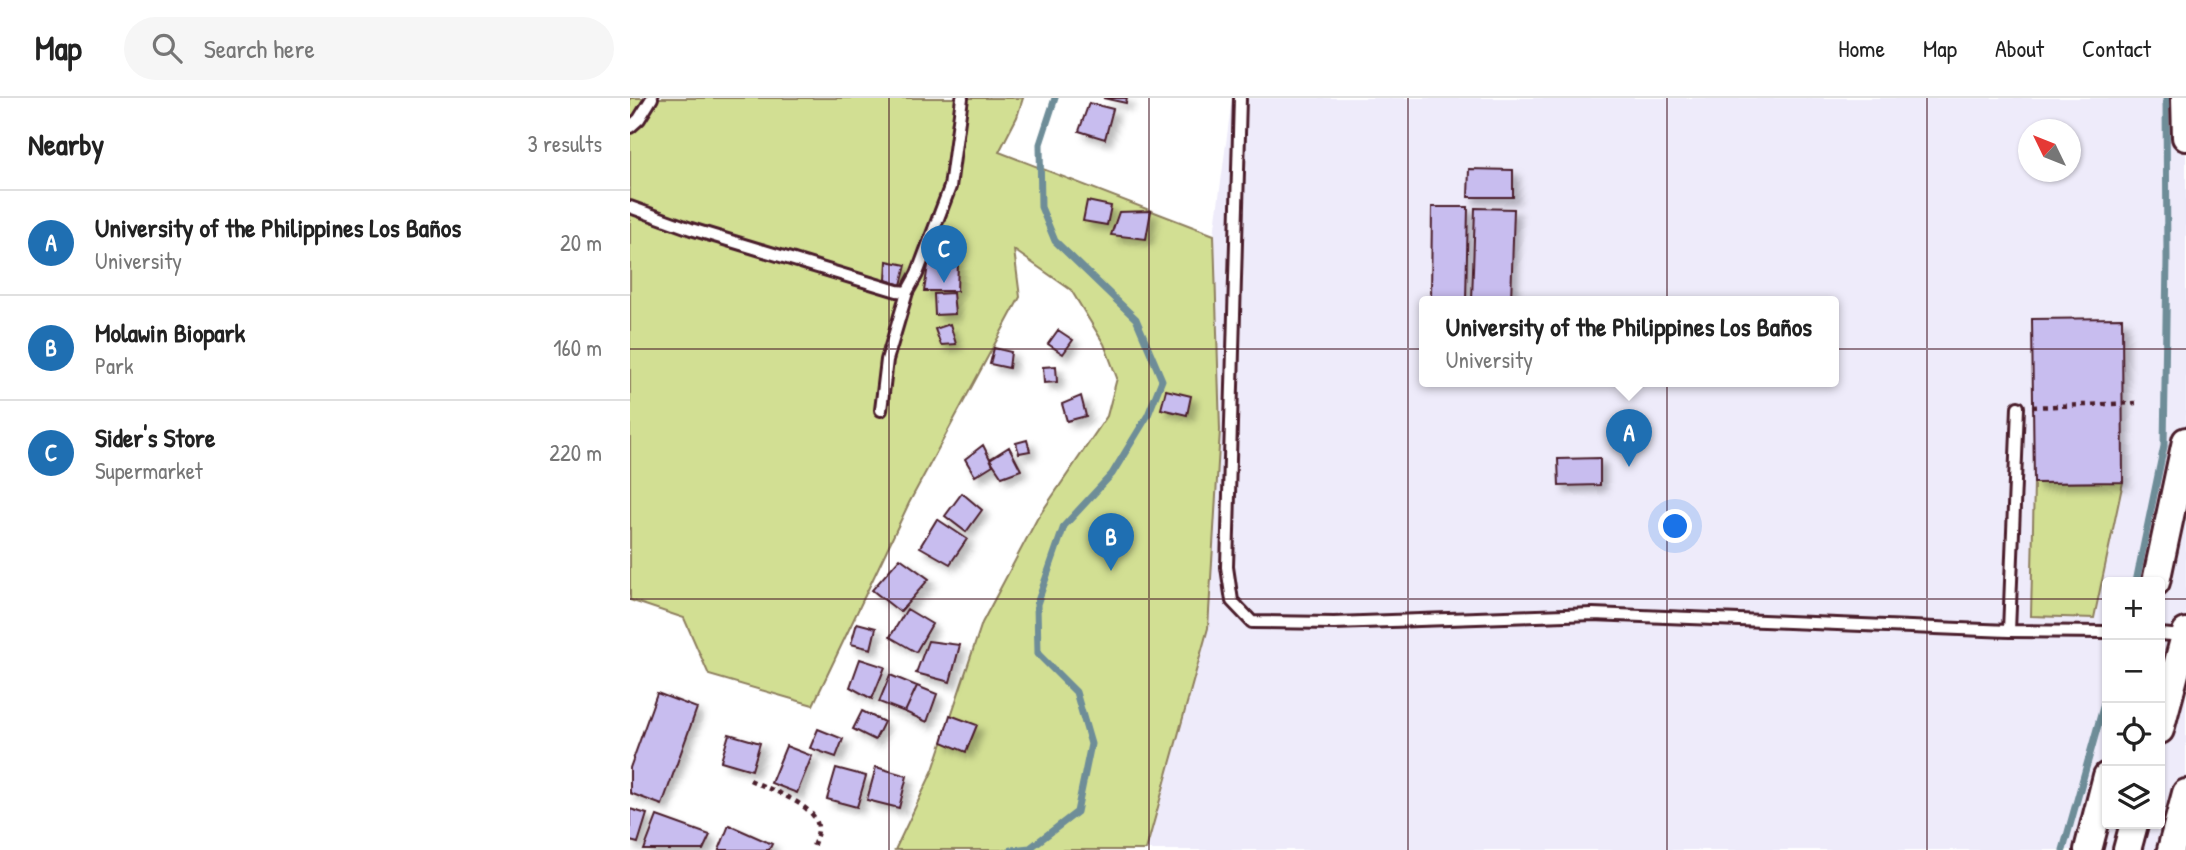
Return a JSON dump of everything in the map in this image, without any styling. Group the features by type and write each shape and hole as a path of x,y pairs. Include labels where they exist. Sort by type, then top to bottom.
{"street":[{"path":"2185,98 2186,137"},
{"path":"2157,577 2183,470 2186,441"},
{"path":"2165,712 2186,635"},
{"path":"2171,850 2186,793"},
{"path":"2088,850 2102,795"},
{"path":"2127,850 2133,829"}],"lane":[{"path":"630,127 639,119 652,98"},
{"path":"881,410 887,360 907,292 917,274 950,187 962,98"},
{"path":"1240,98 1227,567 1231,601 1252,622 1334,623 1592,614 2009,631 2102,632"},
{"path":"630,207 691,229 907,292"},
{"path":"2009,631 2018,407"},
{"path":"2165,634 2186,635"}],"path":[{"path":"2018,407 2136,403"},
{"path":"750,780 801,804 813,813 818,827 812,850"}],"shaded area":[{"path":"1232,98 2186,98 2186,850 895,850 933,770 982,623 1037,519 1107,416 1214,235"}],"green space":[{"path":"630,98 1023,98 1017,117 999,152 1214,235 1220,430 1208,628 1146,850 895,850 933,770 982,623 1037,519 1107,416 1117,378 1104,344 1071,290 1014,250 1020,297 909,503 813,705 709,675 684,618 630,600"},
{"path":"2123,482 2094,618 2031,616 2034,483"}],"building":[{"path":"1103,98 1127,98 1126,103"},
{"path":"1089,103 1113,109 1105,139 1079,131"},
{"path":"1469,169 1513,170 1513,197 1468,197"},
{"path":"1087,201 1111,206 1107,225 1083,221"},
{"path":"1432,207 1468,207 1466,296 1431,296"},
{"path":"1475,208 1514,209 1511,296 1472,296"},
{"path":"1151,211 1146,239 1111,235 1119,212"},
{"path":"929,259 958,262 957,291 924,291"},
{"path":"887,261 906,265 901,285 886,280"},
{"path":"953,293 955,314 935,315 934,294"},
{"path":"2122,318 2123,482 2034,483 2032,319"},
{"path":"950,324 956,344 941,345 935,329"},
{"path":"1058,330 1073,340 1063,354 1048,344"},
{"path":"994,348 1011,352 1009,368 990,364"},
{"path":"1056,366 1057,382 1044,383 1043,367"},
{"path":"1166,390 1191,396 1187,415 1161,409"},
{"path":"1081,396 1086,416 1067,421 1062,404"},
{"path":"1027,440 1030,451 1019,453 1016,443"},
{"path":"983,445 993,465 975,476 965,459"},
{"path":"1009,447 1021,470 1002,477 990,459"},
{"path":"1600,458 1600,485 1559,486 1558,459"},
{"path":"962,493 982,510 966,532 945,516"},
{"path":"937,519 967,539 950,564 920,547"},
{"path":"900,558 929,579 900,612 872,590"},
{"path":"907,609 932,624 916,652 890,637"},
{"path":"857,623 876,628 871,649 851,644"},
{"path":"928,641 960,645 950,682 916,673"},
{"path":"860,659 885,667 872,699 850,687"},
{"path":"890,675 917,686 905,712 879,702"},
{"path":"917,686 937,694 927,722 905,712"},
{"path":"657,693 697,708 662,805 630,793 630,768"},
{"path":"862,711 884,722 875,740 853,729"},
{"path":"950,715 977,725 966,752 942,742"},
{"path":"818,729 843,739 836,757 810,748"},
{"path":"729,734 760,743 752,770 721,761"},
{"path":"786,746 812,756 797,793 771,783"},
{"path":"876,767 907,776 899,808 867,800"},
{"path":"836,768 866,776 857,807 827,799"},
{"path":"630,809 647,814 638,843 630,841"},
{"path":"657,816 710,835 703,850 644,850"},
{"path":"729,825 772,844 769,850 719,850"}],"waterway":[{"path":"1011,850 1030,848 1077,812 1091,744 1076,692 1038,654 1037,604 1064,526 1112,474 1148,415 1162,380 1136,319 1055,241 1041,207 1040,144 1055,98"},
{"path":"2137,577 2164,446 2166,98"},
{"path":"2063,850 2104,703"}],"place":[{"name":"Sider's Store","path":"944,283"},
{"name":"University of the Philippines Los Baños","path":"1629,467"},
{"name":"Molawin Biopark","path":"1111,571"}]}
